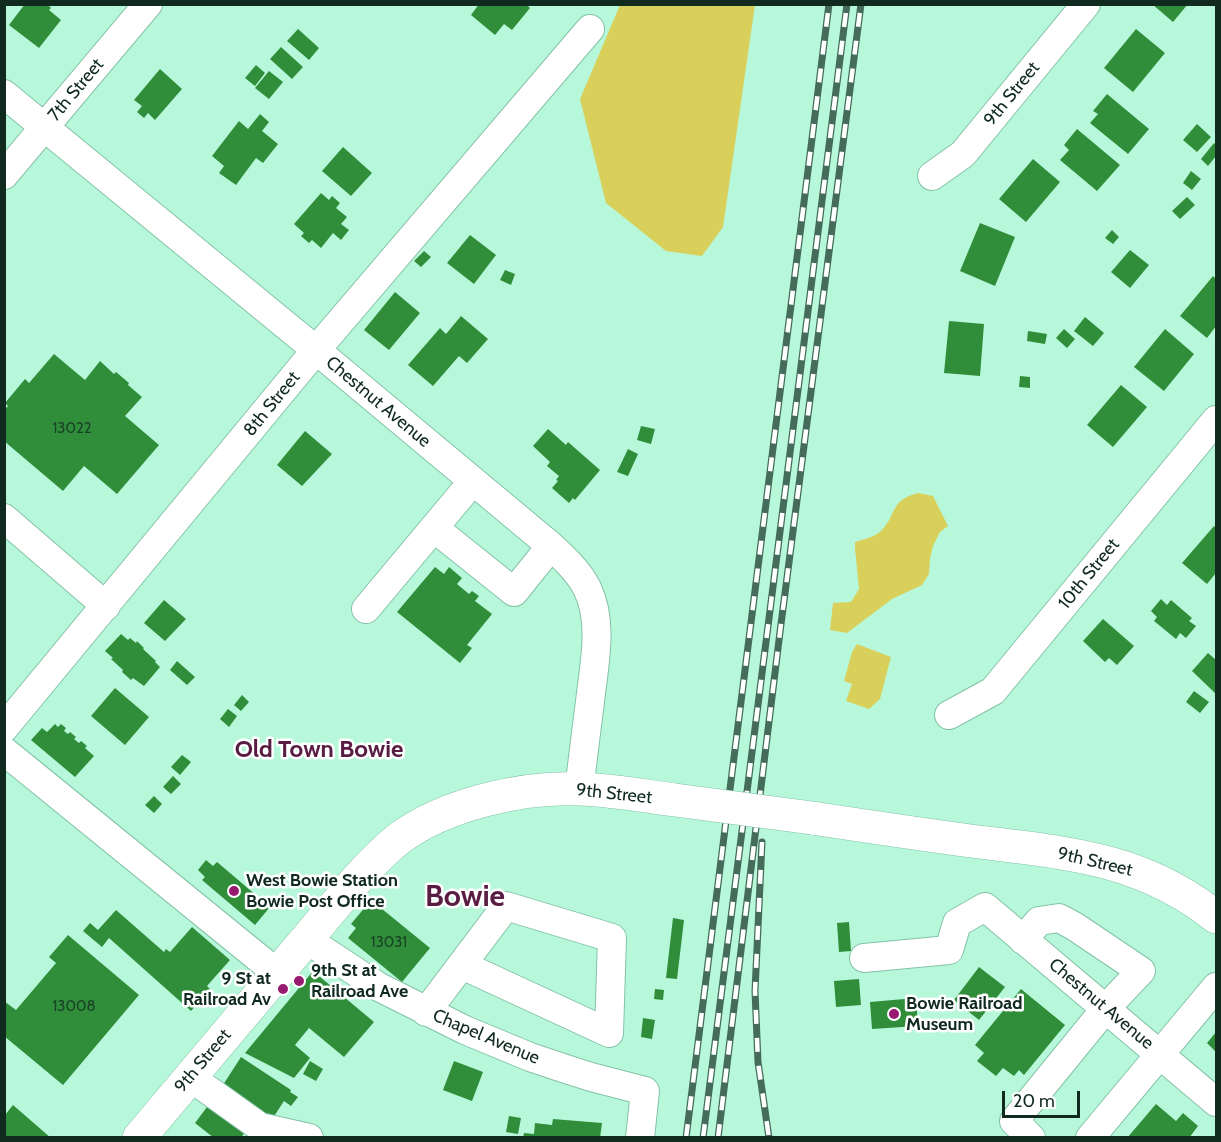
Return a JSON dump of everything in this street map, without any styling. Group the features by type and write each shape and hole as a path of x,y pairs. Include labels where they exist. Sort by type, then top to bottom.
{"main road":[{"name":"9th Street","path":"139,1137 380,855 403,836 429,820 460,808 505,796 537,791 579,789 1072,854 1142,873 1187,896 1216,917"}],"street":[{"name":"7th Street","path":"4,175 148,4"},
{"name":"9th Street","path":"932,176 963,154 1086,4"},
{"name":"8th Street","path":"4,728 316,350 590,29"},
{"name":"Chestnut Avenue","path":"4,94 551,546 577,572 593,605 596,622 595,657 579,789"},
{"name":"10th Street","path":"949,715 993,691 1216,420"},
{"path":"366,609 472,482"},
{"path":"4,518 106,606"},
{"path":"434,528 514,592 551,546"},
{"path":"4,751 277,973"},
{"path":"426,1012 506,906 612,938 609,1033 462,965"},
{"name":"Chestnut Avenue","path":"864,958 949,950 957,923 985,908 1216,1102"},
{"path":"1023,940 1039,921 1059,918 1141,971 1106,1008 1014,1121 1030,1137"},
{"name":"Chapel Avenue","path":"306,939 379,987 465,1030 530,1057 591,1077 645,1091 640,1137"},
{"path":"1090,1137 1216,987"},
{"path":"190,1077 260,1127 309,1137"}],"shaded area":[{"path":"620,5 755,5 723,227 702,256 666,251 606,203 580,99"},
{"path":"918,493 933,496 948,526 940,532 933,546 929,574 922,585 892,599 847,633 830,630 833,603 851,602 859,589 855,542 870,538 879,532 903,499"},
{"path":"857,644 891,657 880,699 869,709 846,701 852,684 844,681 852,652"}],"building":[{"path":"25,4 47,4 51,8 49,10 61,20 39,48 9,25"},
{"path":"479,4 526,4 530,8 512,30 504,24 495,35 471,15"},
{"path":"1152,4 1188,4 1173,22"},
{"path":"298,29 319,48 309,60 287,41"},
{"path":"1136,29 1165,53 1133,92 1104,68"},
{"path":"281,47 303,67 292,79 270,59"},
{"path":"256,65 265,73 255,86 245,78"},
{"path":"160,69 182,89 155,120 148,113 144,118 137,112 142,106 134,100"},
{"path":"269,71 283,82 269,99 255,88"},
{"path":"1107,94 1149,129 1128,154 1090,123 1098,114 1093,111"},
{"path":"260,114 269,122 262,131 278,144 263,163 256,158 236,185 219,173 224,166 212,156 239,121 248,129"},
{"path":"1197,124 1211,137 1197,152 1183,140"},
{"path":"1077,129 1120,165 1097,191 1060,160 1069,150 1064,145"},
{"path":"1214,143 1216,156 1208,166 1201,159"},
{"path":"343,147 372,173 351,196 322,171"},
{"path":"1033,159 1060,182 1026,222 999,199"},
{"path":"1191,171 1201,179 1192,190 1183,183"},
{"path":"321,193 329,200 332,196 340,203 336,208 347,217 341,224 349,230 341,240 333,233 321,248 312,240 309,243 301,236 304,233 294,224"},
{"path":"1187,197 1195,205 1180,219 1172,211"},
{"path":"980,223 1015,237 995,286 960,271"},
{"path":"1112,230 1119,237 1113,244 1105,238"},
{"path":"470,235 496,255 474,284 447,263"},
{"path":"1130,250 1149,265 1130,288 1111,272"},
{"path":"424,251 431,257 421,267 414,261"},
{"path":"505,270 515,274 511,285 500,280"},
{"path":"1213,276 1216,279 1216,326 1207,338 1180,316"},
{"path":"395,292 420,313 389,350 364,330"},
{"path":"461,316 488,339 467,363 459,356 433,386 408,365 440,328 446,334"},
{"path":"1085,317 1104,333 1093,346 1074,331"},
{"path":"949,321 984,324 980,376 944,373"},
{"path":"1064,329 1075,339 1067,348 1056,338"},
{"path":"1165,329 1194,354 1164,391 1134,367"},
{"path":"1028,331 1047,334 1045,344 1027,341"},
{"path":"54,354 85,380 100,361 114,374 116,372 129,383 128,385 142,397 125,416 159,445 117,494 84,466 63,491 4,441 4,410 8,406 5,403 25,379 29,383"},
{"path":"1020,376 1030,377 1030,388 1019,387"},
{"path":"1121,385 1147,407 1113,447 1087,425"},
{"path":"641,426 655,429 651,444 637,440"},
{"path":"548,429 566,445 568,442 600,470 575,500 573,498 569,503 552,488 559,476 547,466 550,462 533,446"},
{"path":"305,431 332,454 302,486 277,465"},
{"path":"628,449 638,454 628,476 617,472"},
{"path":"1214,526 1216,528 1216,573 1207,584 1182,563"},
{"path":"435,567 444,574 449,567 462,578 457,584 469,594 472,591 479,596 475,601 492,614 467,645 472,648 460,663 397,612"},
{"path":"1161,599 1167,605 1171,600 1192,618 1189,621 1196,626 1186,638 1180,633 1176,639 1154,621 1157,617 1151,611"},
{"path":"164,600 186,619 165,641 144,623"},
{"path":"1103,619 1134,646 1117,665 1109,658 1105,662 1083,641"},
{"path":"121,634 128,640 130,638 136,643 137,641 160,667 144,686 133,678 131,680 122,672 123,670 105,651"},
{"path":"1208,653 1216,660 1216,694 1192,671"},
{"path":"177,661 195,677 187,685 170,670"},
{"path":"115,688 149,717 125,745 91,716"},
{"path":"1194,691 1209,702 1200,713 1186,702"},
{"path":"242,695 249,702 241,711 234,705"},
{"path":"228,709 237,716 229,727 220,719"},
{"path":"55,724 58,727 61,724 66,728 64,731 68,734 70,732 76,737 74,739 87,746 85,748 94,756 75,777 31,740 42,728 47,732"},
{"path":"182,755 191,762 180,775 171,767"},
{"path":"173,776 181,784 171,794 163,787"},
{"path":"154,796 162,804 154,813 145,805"},
{"path":"206,860 213,866 217,862 270,907 255,925 202,880 205,877 198,870"},
{"path":"371,900 430,948 402,982 348,938 356,928 351,924"},
{"path":"116,910 164,952 166,949 170,952 192,927 230,960 207,986 210,989 191,1011 109,938 102,947 83,931 90,923 98,930"},
{"path":"673,918 684,920 677,979 666,978"},
{"path":"849,922 851,951 839,952 837,923"},
{"path":"68,935 139,995 63,1085 4,1036 4,1001 16,1010 56,963 49,957"},
{"path":"979,967 1005,987 979,1020 954,1000"},
{"path":"313,971 374,1022 344,1057 309,1028 295,1045 310,1058 294,1078 245,1053"},
{"path":"859,979 861,1005 836,1007 834,981"},
{"path":"655,989 664,990 663,1000 654,999"},
{"path":"1021,989 1065,1025 1024,1075 1019,1070 1014,1076 1003,1068 996,1076 977,1061 984,1053 975,1045"},
{"name":"Bowie Railroad Museum","path":"916,998 918,1026 872,1029 870,1002"},
{"path":"643,1018 655,1020 652,1039 641,1037"},
{"path":"1216,1032 1216,1052 1207,1043"},
{"path":"241,1057 298,1097 291,1106 284,1101 271,1121 221,1088"},
{"path":"310,1061 323,1069 316,1081 303,1074"},
{"path":"454,1061 483,1072 472,1101 443,1090"},
{"path":"210,1103 246,1130 241,1138 214,1138 195,1123"},
{"path":"1156,1104 1176,1121 1183,1113 1198,1126 1189,1138 1127,1138"},
{"path":"13,1105 51,1138 5,1138 5,1115"},
{"path":"509,1116 521,1118 518,1134 506,1132"},
{"path":"553,1119 602,1123 600,1138 523,1138 524,1133 534,1134 535,1123 552,1125"}],"railway":[{"path":"686,1138 829,4"},
{"path":"703,1138 847,4"},
{"path":"718,1138 861,4"},
{"path":"762,842 755,991 758,1062 769,1138"}],"place":[{"name":"West Bowie Station Bowie Post Office","path":"234,891"},
{"name":"9th St at Railroad Ave","path":"299,981"},
{"name":"9 St at Railroad Av","path":"283,989"},
{"name":"Bowie Railroad Museum","path":"894,1014"}],"district":[{"name":"Old Town Bowie","path":"319,750"},
{"name":"Bowie","path":"465,897"}]}
